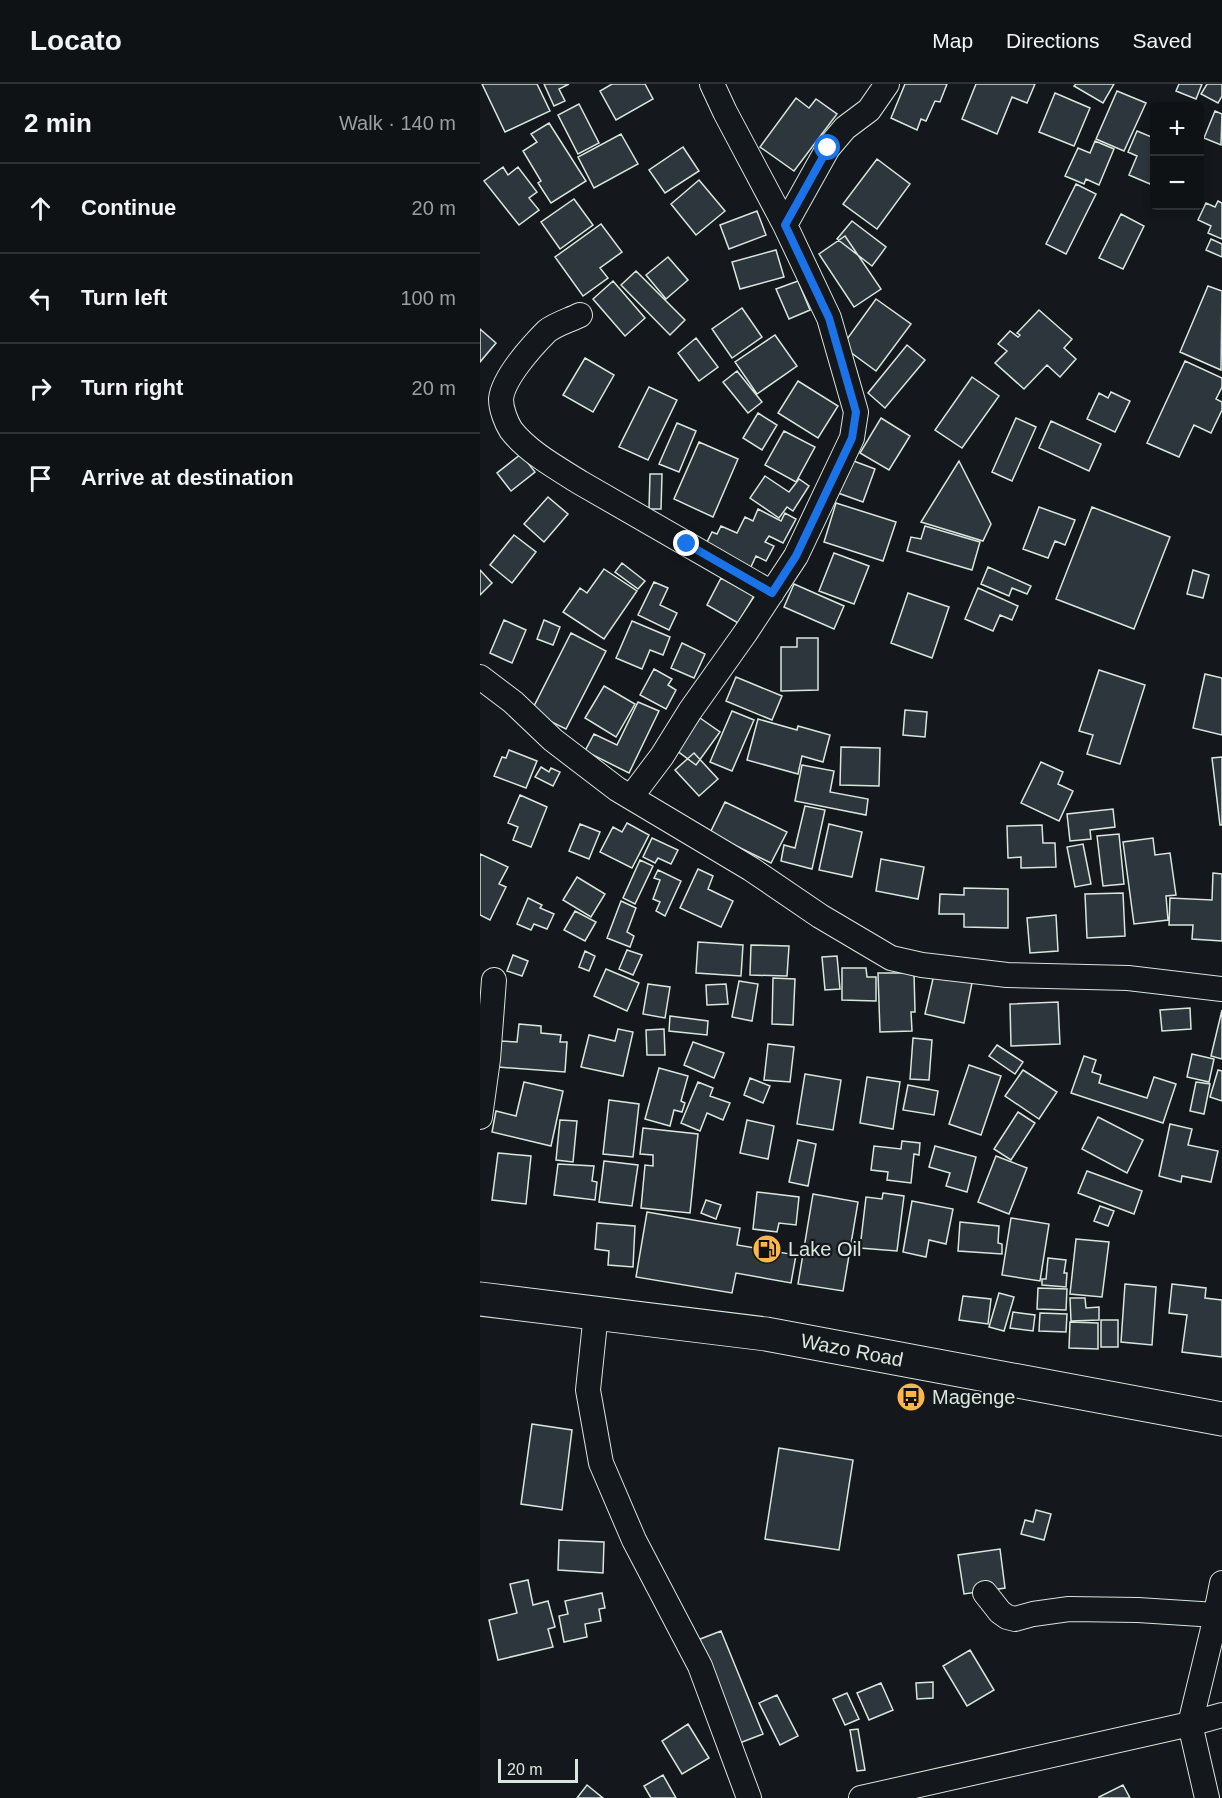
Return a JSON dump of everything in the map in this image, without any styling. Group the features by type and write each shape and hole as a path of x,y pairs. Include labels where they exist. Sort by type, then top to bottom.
{"main road":[{"name":"Wazo Road","path":"480,1299 766,1334 1222,1419"}],"street":[{"path":"631,797 662,756 796,556 852,438 856,412 829,318 785,225 712,84"},
{"path":"785,225 828,148 845,128 869,110 888,84"},
{"path":"580,315 549,330 520,363 508,381 501,400 510,428 523,443 580,483 772,593"},
{"path":"480,677 513,702 559,745 617,789 751,869 820,916 891,958 922,965 1007,975 1128,978 1222,989"},
{"path":"480,1117 488,1059 494,980"},
{"path":"596,1313 588,1390 601,1463 634,1540 700,1666 749,1798"},
{"path":"1207,1798 1190,1724 1222,1583"},
{"path":"985,1593 1000,1612 1015,1619 1069,1609 1138,1610 1216,1615"},
{"path":"861,1798 1190,1724 1222,1714"}],"building":[{"path":"482,84 537,84 550,111 505,132"},
{"path":"544,84 569,84 559,89 565,101 554,106"},
{"path":"612,84 645,84 653,99 616,120 600,91"},
{"path":"905,84 947,84 940,102 935,101 926,121 921,119 917,130 891,118"},
{"path":"976,84 1035,84 1027,103 1012,97 997,134 962,119"},
{"path":"1076,84 1114,84 1103,103 1074,86"},
{"path":"1179,84 1202,84 1196,99 1176,91"},
{"path":"1207,84 1222,84 1222,96 1218,103 1201,94"},
{"path":"1117,91 1146,103 1124,151 1096,139"},
{"path":"1055,93 1090,108 1074,146 1039,132"},
{"path":"796,98 809,108 816,99 837,114 794,171 760,147"},
{"path":"579,104 599,143 578,154 558,115"},
{"path":"1215,111 1222,114 1221,145 1204,138"},
{"path":"549,123 586,181 551,203 538,183 541,181 523,151 537,142 531,134"},
{"path":"1137,131 1150,136 1150,184 1129,175 1137,156 1128,152"},
{"path":"621,134 638,164 594,188 578,157"},
{"path":"1095,141 1114,149 1099,185 1086,179 1084,184 1065,176 1078,148 1090,153"},
{"path":"683,147 699,171 665,193 649,170"},
{"path":"877,159 910,184 877,229 843,204"},
{"path":"503,167 508,175 518,167 537,192 529,198 539,210 519,225 484,181"},
{"path":"699,180 725,211 696,235 671,204"},
{"path":"1076,184 1096,194 1066,254 1046,244"},
{"path":"574,199 593,225 560,249 541,222"},
{"path":"1218,201 1222,203 1222,239 1208,233 1211,226 1198,220 1206,203 1215,207"},
{"path":"757,211 766,235 729,249 720,225"},
{"path":"1121,214 1144,226 1123,269 1099,258"},
{"path":"852,221 886,247 872,266 837,239"},
{"path":"601,224 622,252 600,268 608,278 583,296 555,257"},
{"path":"845,236 881,289 854,307 819,254"},
{"path":"1211,239 1222,244 1222,257 1206,250"},
{"path":"776,250 784,277 740,289 732,262"},
{"path":"668,257 688,280 666,299 646,275"},
{"path":"636,271 685,320 670,335 621,285"},
{"path":"613,281 645,318 625,336 593,299"},
{"path":"798,281 810,310 789,319 776,289"},
{"path":"1208,286 1222,291 1221,370 1180,352"},
{"path":"876,299 911,324 876,371 842,346"},
{"path":"742,308 762,337 732,358 712,329"},
{"path":"1039,310 1072,339 1064,348 1076,359 1060,377 1047,365 1024,389 995,363 1007,351 998,344 1010,331 1018,337 1020,335 1017,333"},
{"path":"480,329 496,343 480,362"},
{"path":"775,335 797,366 757,394 735,362"},
{"path":"696,338 718,367 699,381 678,353"},
{"path":"907,345 925,360 885,408 868,393"},
{"path":"585,358 614,375 593,412 563,395"},
{"path":"1185,361 1222,378 1222,387 1216,399 1222,402 1222,410 1211,433 1194,425 1179,457 1147,443"},
{"path":"737,371 762,402 748,413 723,382"},
{"path":"972,377 999,396 962,448 935,430"},
{"path":"798,381 838,406 818,438 778,413"},
{"path":"649,387 677,400 648,460 619,447"},
{"path":"1111,392 1130,401 1115,432 1087,419 1099,393 1108,398"},
{"path":"758,413 777,425 762,450 743,438"},
{"path":"881,418 910,436 889,470 860,453"},
{"path":"1016,418 1036,427 1012,481 992,472"},
{"path":"1051,421 1101,444 1089,471 1039,448"},
{"path":"677,423 696,431 679,472 659,464"},
{"path":"784,431 815,447 796,482 765,465"},
{"path":"699,442 738,459 713,517 674,499"},
{"path":"521,454 535,472 511,491 497,473"},
{"path":"851,460 875,469 863,502 838,493"},
{"path":"959,461 991,524 983,541 921,522"},
{"path":"650,474 662,474 661,509 649,509"},
{"path":"765,476 789,492 799,479 809,486 793,511 787,507 779,518 750,498"},
{"path":"548,497 568,514 544,542 524,524"},
{"path":"836,503 896,522 883,561 824,542"},
{"path":"1039,507 1075,520 1065,545 1055,541 1048,558 1023,549"},
{"path":"1092,507 1170,537 1134,629 1056,599"},
{"path":"758,509 781,521 785,513 796,519 783,543 769,536 765,542 774,546 766,561 756,556 750,569 705,546 712,532 717,534 721,526 737,533 745,517 753,521"},
{"path":"925,526 980,542 972,570 907,551 911,537 921,539"},
{"path":"514,535 536,552 512,583 490,565"},
{"path":"834,553 869,566 854,604 819,591"},
{"path":"622,563 645,581 638,589 615,572"},
{"path":"988,567 1031,586 1027,594 1012,588 1009,596 981,584"},
{"path":"604,569 637,591 604,639 563,612 580,588 587,593"},
{"path":"480,570 492,583 480,595"},
{"path":"1193,570 1209,575 1203,598 1187,594"},
{"path":"721,578 754,596 738,623 707,605"},
{"path":"654,582 668,588 660,605 677,613 669,630 638,615"},
{"path":"794,584 844,606 834,629 784,607"},
{"path":"978,588 1018,606 1012,620 1000,615 993,631 965,619"},
{"path":"908,593 949,607 932,658 891,643"},
{"path":"504,620 526,630 512,663 490,653"},
{"path":"544,620 560,627 553,645 537,639"},
{"path":"632,621 670,637 663,655 650,650 642,669 616,658"},
{"path":"571,633 606,651 566,729 531,712"},
{"path":"797,638 818,638 818,690 781,691 781,647 797,647"},
{"path":"682,643 705,654 694,678 671,668"},
{"path":"654,669 672,679 668,685 676,690 666,709 640,695"},
{"path":"1099,670 1145,685 1120,764 1087,754 1093,735 1079,731"},
{"path":"1205,674 1222,678 1222,735 1193,728"},
{"path":"736,677 782,696 772,720 726,701"},
{"path":"604,686 635,704 616,737 585,718"},
{"path":"638,702 659,711 629,773 585,751 594,734 617,745"},
{"path":"905,710 927,712 925,737 903,735"},
{"path":"732,711 754,720 732,771 710,762"},
{"path":"700,718 720,732 696,765 676,750"},
{"path":"758,719 797,730 798,726 830,735 823,762 802,756 798,774 747,760"},
{"path":"841,747 880,748 879,786 840,785"},
{"path":"509,750 537,761 526,788 494,776 502,757 506,758"},
{"path":"694,753 718,779 699,796 675,770"},
{"path":"1222,757 1222,825 1220,825 1212,758"},
{"path":"1041,762 1063,772 1058,784 1073,791 1059,821 1021,803"},
{"path":"802,765 834,771 830,792 868,799 866,815 795,801"},
{"path":"541,767 549,772 551,768 560,772 553,786 535,777"},
{"path":"520,795 547,807 531,847 513,840 518,827 508,823"},
{"path":"725,802 787,832 771,863 710,833"},
{"path":"805,806 825,810 812,869 781,861 784,845 795,848"},
{"path":"1113,809 1115,827 1090,830 1091,839 1070,841 1067,814"},
{"path":"627,823 649,835 632,868 600,852 613,827 622,832"},
{"path":"580,824 600,832 589,859 569,851"},
{"path":"829,824 862,832 852,877 819,870"},
{"path":"1042,825 1043,843 1055,843 1056,867 1021,868 1021,857 1008,858 1007,826"},
{"path":"1119,834 1124,884 1103,886 1097,836"},
{"path":"652,838 678,850 671,864 658,858 655,863 643,857"},
{"path":"1153,838 1155,855 1170,853 1176,895 1166,896 1168,920 1134,924 1123,842"},
{"path":"1083,844 1091,884 1075,887 1067,847"},
{"path":"480,854 508,867 499,884 506,887 490,920 480,915"},
{"path":"881,859 924,867 918,899 876,891"},
{"path":"640,860 653,866 635,904 623,898"},
{"path":"698,869 713,876 708,889 733,901 721,927 680,908"},
{"path":"658,870 681,881 665,916 656,911 660,902 653,899 660,880 654,878"},
{"path":"1213,873 1222,874 1222,941 1192,939 1193,925 1169,925 1170,898 1212,900"},
{"path":"577,877 605,894 591,917 563,900"},
{"path":"964,888 1008,889 1008,928 964,927 964,914 939,914 940,894 964,895"},
{"path":"1123,893 1125,936 1087,938 1085,894"},
{"path":"528,898 542,905 540,908 554,914 547,929 534,924 531,930 517,924"},
{"path":"621,901 636,908 627,932 634,936 630,947 607,938"},
{"path":"575,911 596,922 585,941 564,930"},
{"path":"1056,915 1058,951 1030,953 1027,918"},
{"path":"698,942 743,945 741,976 696,973"},
{"path":"751,945 789,946 787,976 750,975"},
{"path":"627,950 642,955 633,975 619,969"},
{"path":"585,951 595,956 589,971 579,967"},
{"path":"513,955 528,961 522,976 507,971"},
{"path":"837,956 840,989 825,990 822,957"},
{"path":"842,968 866,968 867,977 876,977 876,1001 842,1000"},
{"path":"606,969 639,983 627,1011 594,996"},
{"path":"935,970 973,978 964,1023 925,1014"},
{"path":"878,973 914,973 915,1012 911,1012 912,1031 880,1032"},
{"path":"773,978 795,979 793,1025 772,1024"},
{"path":"739,981 758,984 752,1021 732,1017"},
{"path":"648,984 670,987 665,1018 643,1014"},
{"path":"726,984 728,1004 707,1005 706,985"},
{"path":"1058,1002 1060,1044 1011,1046 1010,1004"},
{"path":"1190,1008 1191,1029 1162,1031 1160,1010"},
{"path":"1222,1010 1222,1059 1211,1056"},
{"path":"670,1016 708,1021 707,1035 669,1031"},
{"path":"519,1024 541,1026 541,1033 561,1035 560,1042 567,1042 565,1072 498,1067 500,1041 517,1042"},
{"path":"618,1029 633,1032 623,1076 581,1067 589,1035 615,1041"},
{"path":"664,1029 665,1055 647,1055 646,1030"},
{"path":"913,1038 932,1040 929,1080 910,1079"},
{"path":"693,1042 724,1053 714,1078 684,1065"},
{"path":"768,1044 794,1047 790,1082 764,1080"},
{"path":"997,1045 1023,1062 1015,1074 989,1056"},
{"path":"1192,1054 1214,1059 1209,1082 1187,1077"},
{"path":"1084,1056 1096,1060 1092,1072 1101,1075 1099,1083 1147,1098 1154,1077 1176,1084 1163,1123 1071,1093"},
{"path":"969,1065 1001,1076 981,1135 949,1124"},
{"path":"659,1068 688,1076 681,1101 685,1103 682,1112 674,1110 670,1126 645,1119"},
{"path":"1023,1070 1057,1092 1039,1119 1005,1096"},
{"path":"1218,1070 1222,1071 1222,1101 1210,1097"},
{"path":"805,1074 841,1080 833,1130 797,1124"},
{"path":"867,1077 900,1082 893,1129 860,1123"},
{"path":"750,1078 770,1086 763,1103 744,1095"},
{"path":"524,1082 563,1091 551,1146 492,1132 496,1111 516,1116"},
{"path":"698,1082 713,1088 710,1096 730,1103 723,1120 707,1113 700,1131 681,1123"},
{"path":"1196,1082 1210,1084 1204,1114 1190,1111"},
{"path":"908,1085 938,1091 934,1115 903,1110"},
{"path":"609,1100 639,1104 633,1157 603,1154"},
{"path":"1018,1112 1035,1123 1011,1160 994,1149"},
{"path":"1098,1117 1143,1140 1127,1173 1082,1149"},
{"path":"560,1120 577,1121 573,1162 556,1160"},
{"path":"747,1120 774,1126 768,1159 740,1153"},
{"path":"1170,1124 1192,1129 1188,1145 1218,1151 1211,1182 1182,1176 1181,1182 1159,1176"},
{"path":"643,1128 698,1134 690,1213 641,1208 645,1165 653,1166 653,1155 640,1154"},
{"path":"798,1140 816,1144 808,1186 789,1182"},
{"path":"902,1141 920,1143 919,1155 914,1154 911,1183 887,1180 888,1172 871,1170 874,1146 901,1149"},
{"path":"935,1146 976,1157 967,1192 946,1186 950,1173 929,1167"},
{"path":"498,1153 531,1156 526,1204 492,1200"},
{"path":"996,1156 1027,1168 1009,1214 978,1202"},
{"path":"604,1161 638,1165 632,1206 599,1202"},
{"path":"558,1164 594,1166 592,1181 597,1182 595,1200 554,1195"},
{"path":"1087,1171 1142,1191 1134,1214 1078,1193"},
{"path":"757,1192 799,1197 796,1225 779,1223 777,1232 753,1229"},
{"path":"883,1193 904,1196 897,1251 860,1248 866,1197 882,1199"},
{"path":"813,1194 858,1202 843,1291 798,1284"},
{"path":"706,1200 721,1205 716,1219 701,1213"},
{"path":"912,1201 953,1209 946,1244 929,1240 926,1257 903,1252"},
{"path":"1100,1206 1114,1211 1108,1226 1094,1221"},
{"path":"647,1212 740,1228 737,1245 796,1255 791,1283 736,1273 732,1293 636,1277"},
{"path":"1011,1218 1049,1224 1040,1281 1002,1275"},
{"path":"960,1222 999,1226 998,1243 1002,1244 1002,1254 958,1251"},
{"path":"597,1223 635,1226 633,1267 608,1265 609,1251 595,1249"},
{"path":"1076,1239 1109,1242 1102,1297 1070,1294"},
{"path":"1048,1258 1066,1260 1064,1273 1067,1273 1066,1287 1042,1285 1042,1279 1046,1279"},
{"path":"1125,1284 1156,1287 1152,1345 1121,1342"},
{"path":"1172,1284 1206,1288 1205,1298 1222,1300 1222,1357 1182,1352 1187,1315 1169,1313"},
{"path":"1038,1288 1067,1289 1066,1310 1037,1309"},
{"path":"999,1293 1014,1297 1004,1331 989,1327"},
{"path":"963,1296 991,1299 988,1324 959,1320"},
{"path":"1070,1298 1085,1298 1086,1308 1099,1307 1099,1320 1071,1321"},
{"path":"1013,1312 1035,1315 1033,1331 1010,1328"},
{"path":"1040,1313 1067,1314 1066,1332 1039,1331"},
{"path":"1101,1320 1118,1320 1118,1347 1101,1347"},
{"path":"1070,1322 1098,1323 1098,1349 1069,1348"},
{"path":"532,1424 572,1430 562,1510 521,1504"},
{"path":"779,1448 853,1460 839,1550 765,1539"},
{"path":"1036,1510 1051,1514 1044,1540 1021,1534 1025,1520 1033,1522"},
{"path":"559,1540 604,1542 603,1573 558,1570"},
{"path":"1000,1549 1005,1588 964,1594 958,1555"},
{"path":"528,1580 533,1605 548,1601 555,1627 548,1629 553,1647 498,1660 489,1620 517,1613 510,1584"},
{"path":"602,1593 605,1608 599,1609 601,1621 585,1624 587,1637 564,1642 559,1616 568,1614 565,1601"},
{"path":"721,1631 763,1734 737,1744 695,1641"},
{"path":"970,1650 994,1690 967,1706 943,1666"},
{"path":"933,1682 933,1698 917,1699 916,1683"},
{"path":"881,1683 893,1710 869,1720 857,1693"},
{"path":"847,1693 859,1719 845,1725 833,1699"},
{"path":"777,1695 798,1736 780,1745 759,1703"},
{"path":"688,1724 709,1758 682,1774 662,1741"},
{"path":"858,1729 865,1770 857,1771 850,1730"},
{"path":"663,1775 676,1798 651,1798 644,1786"},
{"path":"587,1785 603,1798 577,1798"},
{"path":"1123,1785 1130,1798 1099,1798 1099,1797"}],"place":[{"name":"Lake Oil","path":"767,1249"},
{"name":"Magenge","path":"911,1397"}],"route":[{"path":"687,544 772,593 796,556 852,438 856,412 829,318 785,225 828,148"}]}
